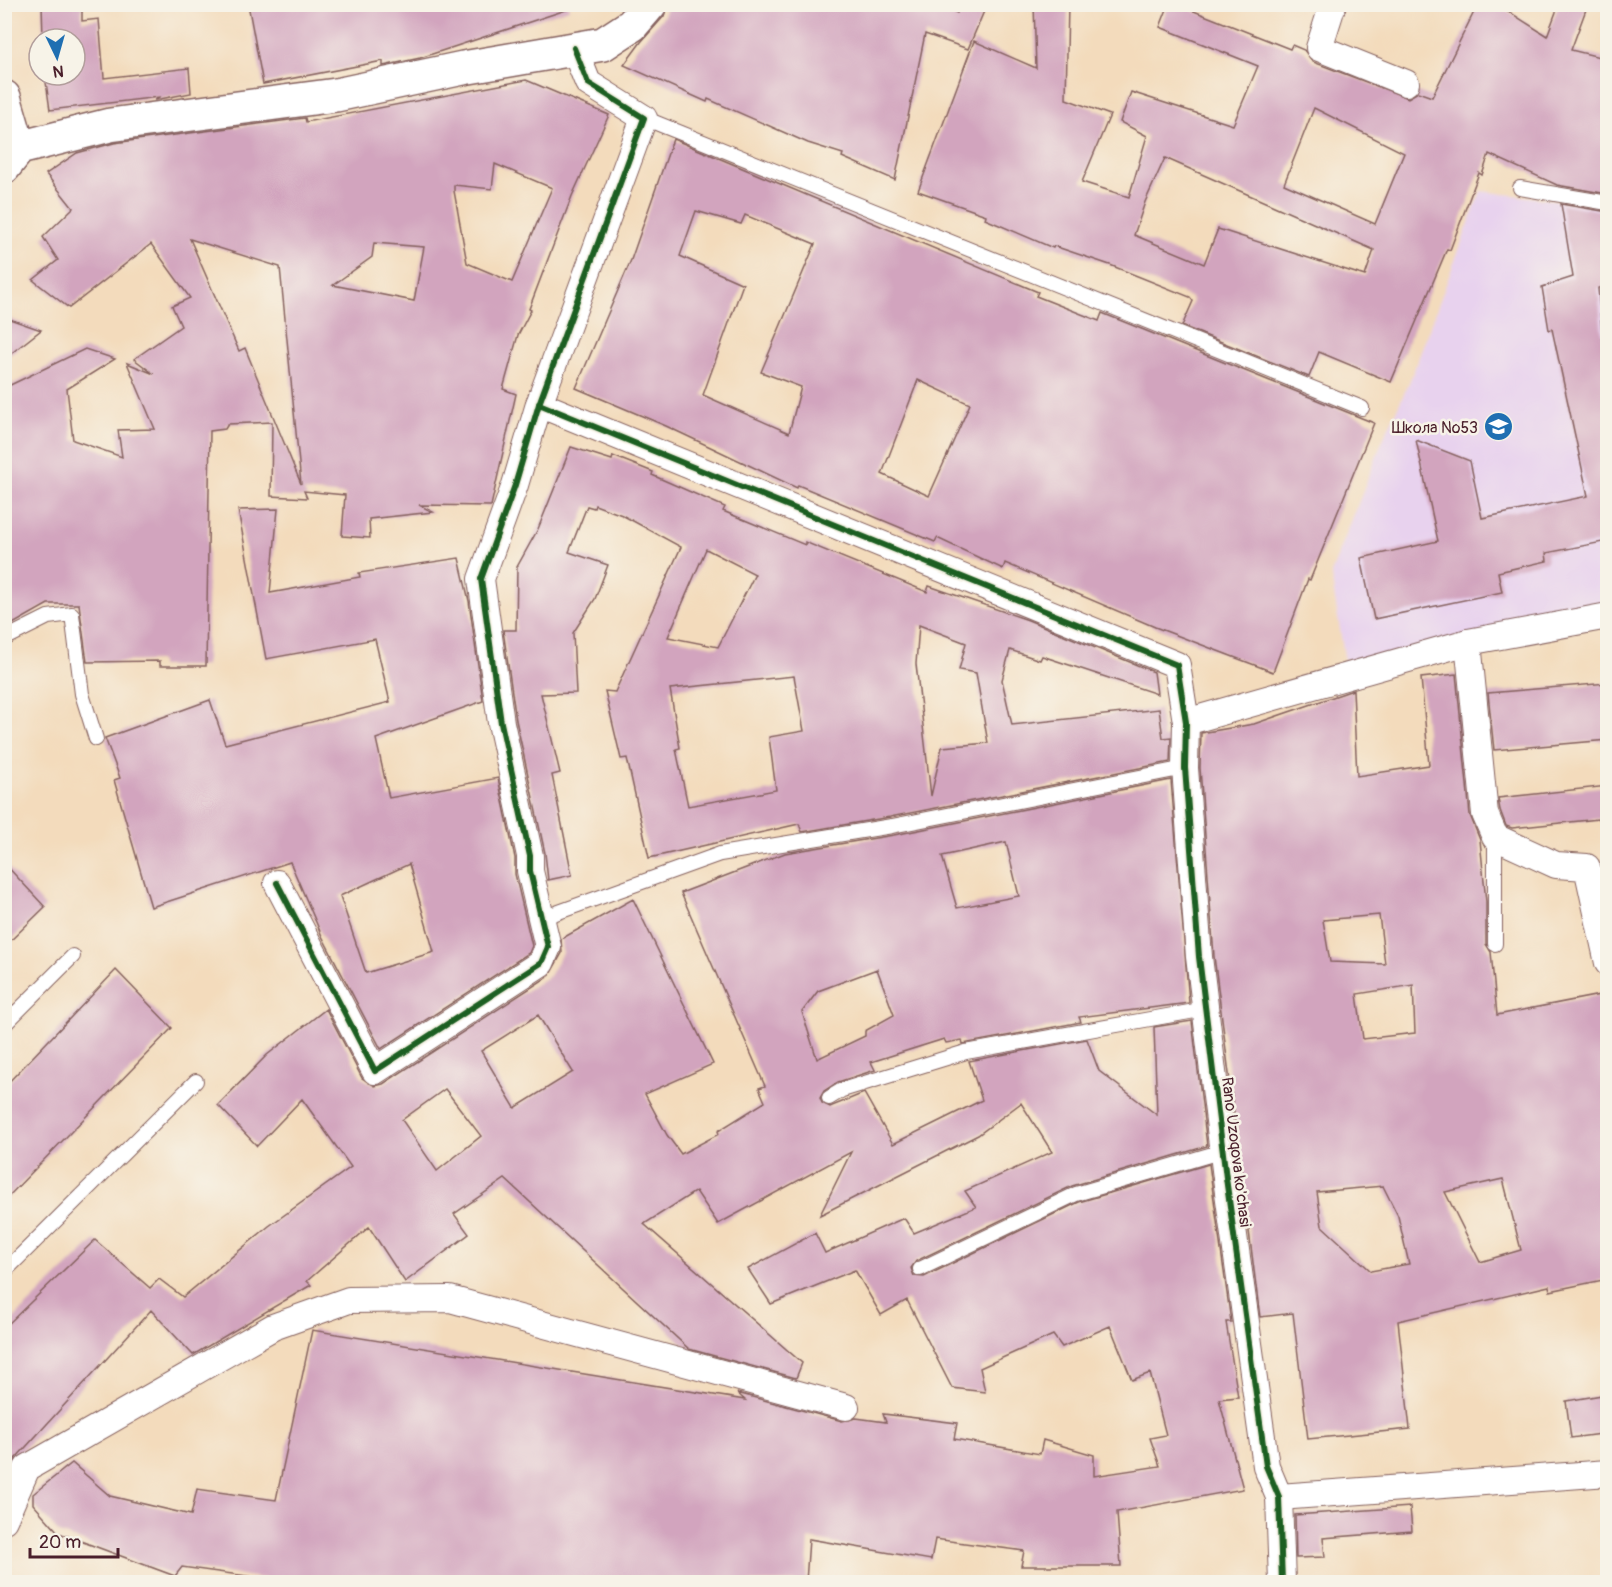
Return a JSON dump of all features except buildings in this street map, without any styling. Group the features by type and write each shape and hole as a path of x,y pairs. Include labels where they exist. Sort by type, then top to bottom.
{"street":[{"path":"4,97 12,157 110,125 336,95 603,44 632,25 650,4"},
{"path":"1333,4 1319,48 1406,83"},
{"path":"277,883 375,1071 541,963 548,946 530,870 530,856 501,723 481,579 515,485 538,405 644,118 588,83 574,48"},
{"name":"Rano Uzoqova ko'chasi","path":"538,405 1177,665 1186,722 1185,768 1206,1009 1266,1466 1279,1497 1282,1582"},
{"path":"1186,722 1468,642 1608,616"},
{"path":"1468,642 1479,773 1485,814 1495,837 1557,865 1587,867 1608,963"},
{"path":"4,1520 27,1468 273,1327 349,1300 450,1299 846,1407"},
{"path":"1279,1497 1608,1473"}],"lane":[{"path":"644,118 1362,408"},
{"path":"1521,188 1608,203"},
{"path":"4,639 48,617 72,614 82,694 96,740"},
{"path":"542,918 720,854 892,826 1185,768"},
{"path":"1495,837 1496,944"},
{"path":"4,1025 73,956"},
{"path":"829,1098 842,1090 966,1052 1206,1009"},
{"path":"4,1272 195,1081"},
{"path":"920,1269 1076,1194 1223,1151"}],"shaded area":[{"name":"Школа №53","path":"1481,191 1607,207 1607,606 1346,667 1331,574 1382,442 1409,383"}],"cycle path":[{"path":"277,883 375,1071 541,963 548,947 530,871 530,856 501,723 481,579 515,485 539,404 644,118 588,83 574,48"},
{"path":"539,404 1177,665 1186,722 1185,768 1199,957 1226,1178 1266,1466 1279,1497 1282,1582"}],"place":[{"name":"Школа №53","path":"1499,427"}]}
